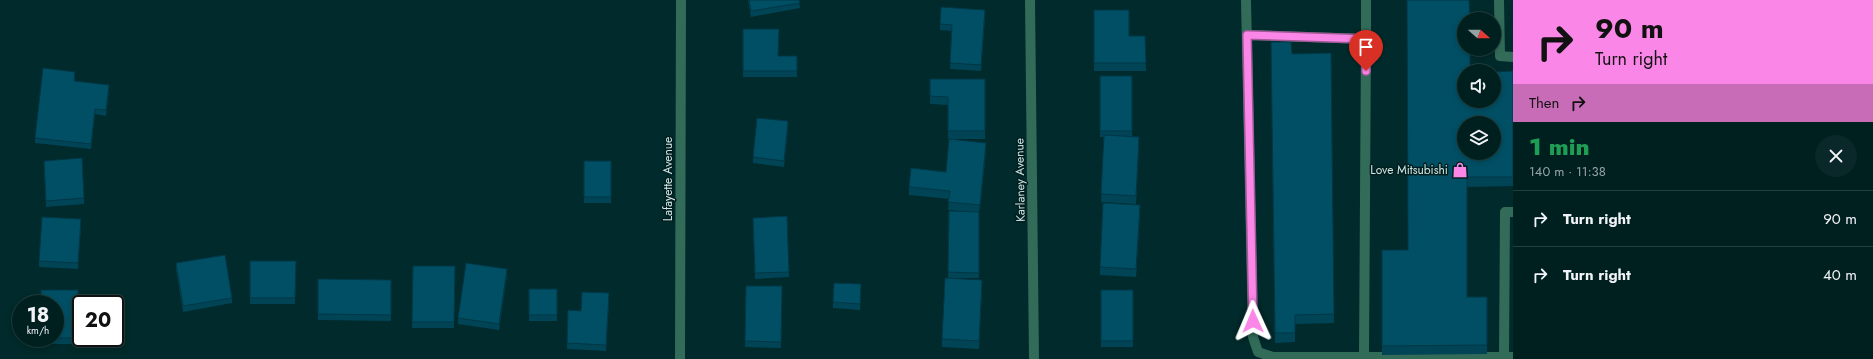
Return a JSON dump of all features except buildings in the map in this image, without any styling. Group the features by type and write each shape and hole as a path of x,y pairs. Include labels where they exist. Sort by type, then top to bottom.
{"street":[{"name":"Lafayette Avenue","path":"680,359 681,0"},
{"name":"Karlaney Avenue","path":"1030,0 1034,359"},
{"path":"1246,0 1253,337 1258,352 1273,357 1509,357 1505,212 1513,212"},
{"path":"1364,357 1366,0"},
{"path":"1499,0 1500,56 1513,57"},
{"path":"1247,35 1366,39"}],"place":[{"name":"Love Mitsubishi","path":"1460,170"}],"route":[{"path":"1253,321 1247,35 1366,39 1366,71"}]}
